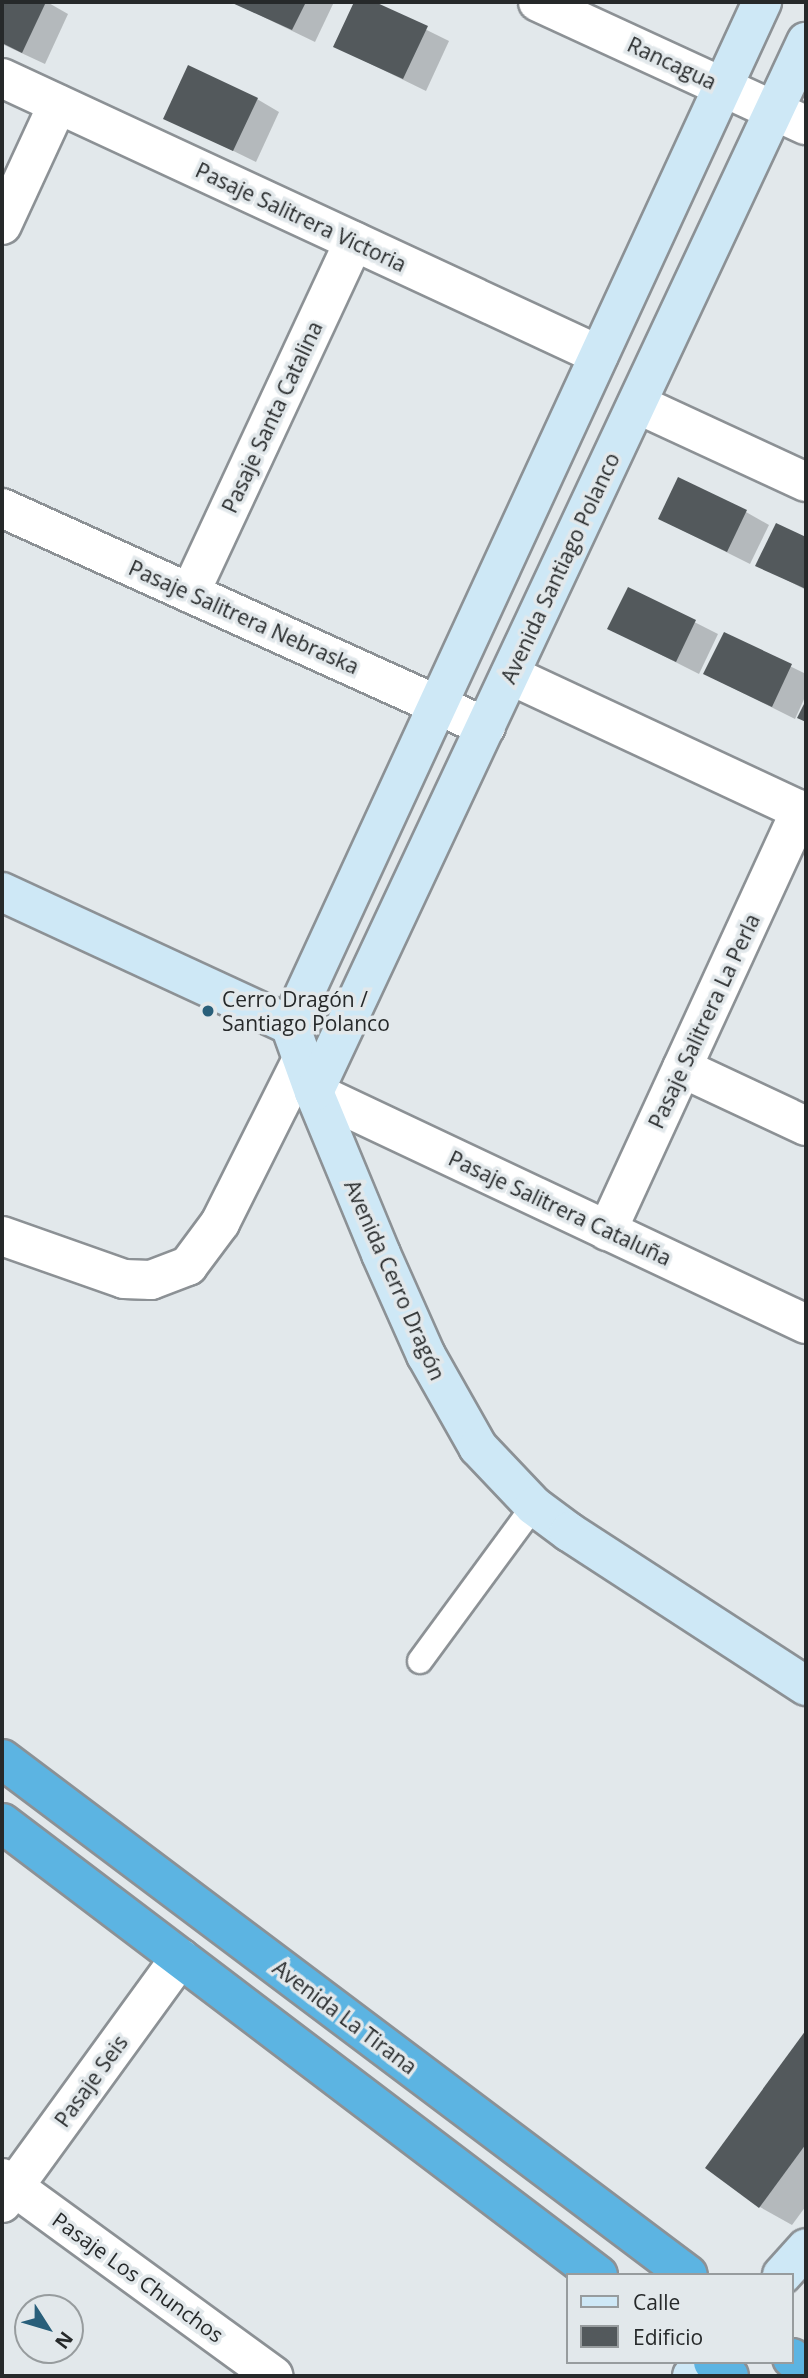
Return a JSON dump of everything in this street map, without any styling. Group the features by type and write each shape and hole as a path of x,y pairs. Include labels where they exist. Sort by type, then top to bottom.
{"highway":[{"name":"Avenida La Tirana","path":"2,1759 685,2273"},
{"path":"2,1823 595,2273"},
{"path":"715,2364 729,2376"}],"street":[{"name":"Rancagua","path":"538,2 791,118"},
{"path":"2,1237 124,1279 151,1280 169,1276 188,1266 220,1223 438,705 762,2"},
{"name":"Avenida Santiago Polanco","path":"314,1093 637,404 791,118 806,43"},
{"name":"Pasaje Salitrera Victoria","path":"2,79 599,355"},
{"path":"2,225 58,104"},
{"name":"Pasaje Santa Catalina","path":"190,593 354,241"},
{"path":"637,404 806,482"},
{"name":"Pasaje Salitrera Nebraska","path":"2,508 486,727"},
{"path":"510,675 804,811"},
{"name":"Pasaje Salitrera La Perla","path":"607,1231 804,811"},
{"path":"2,892 297,1041"},
{"name":"Avenida Cerro Dragón","path":"297,1041 314,1093 381,1254 458,1414 495,1467 534,1506 806,1686"},
{"path":"682,1068 806,1126"},
{"name":"Pasaje Salitrera Cataluña","path":"314,1093 806,1324"},
{"name":"Pasaje Seis","path":"6,2189 180,1958"},
{"name":"Pasaje Los Chunchos","path":"6,2189 274,2376"},
{"path":"784,2273 806,2248"}],"lane":[{"path":"420,1661 534,1506"}],"building":[{"path":"2,2 46,2 22,53 2,43"},
{"path":"230,2 306,2 292,30"},
{"path":"354,2 375,2 428,26 403,79 333,47"},
{"path":"188,65 258,98 233,151 163,119"},
{"path":"678,477 747,510 727,552 658,519"},
{"path":"776,523 806,537 806,589 755,566"},
{"path":"628,587 696,620 676,662 607,629"},
{"path":"724,632 792,664 772,707 703,674"},
{"path":"806,700 806,722 797,718"},
{"path":"806,2030 806,2144 759,2208 705,2168"}],"place":[{"name":"Cerro Dragón / Santiago Polanco","path":"208,1011"}]}
